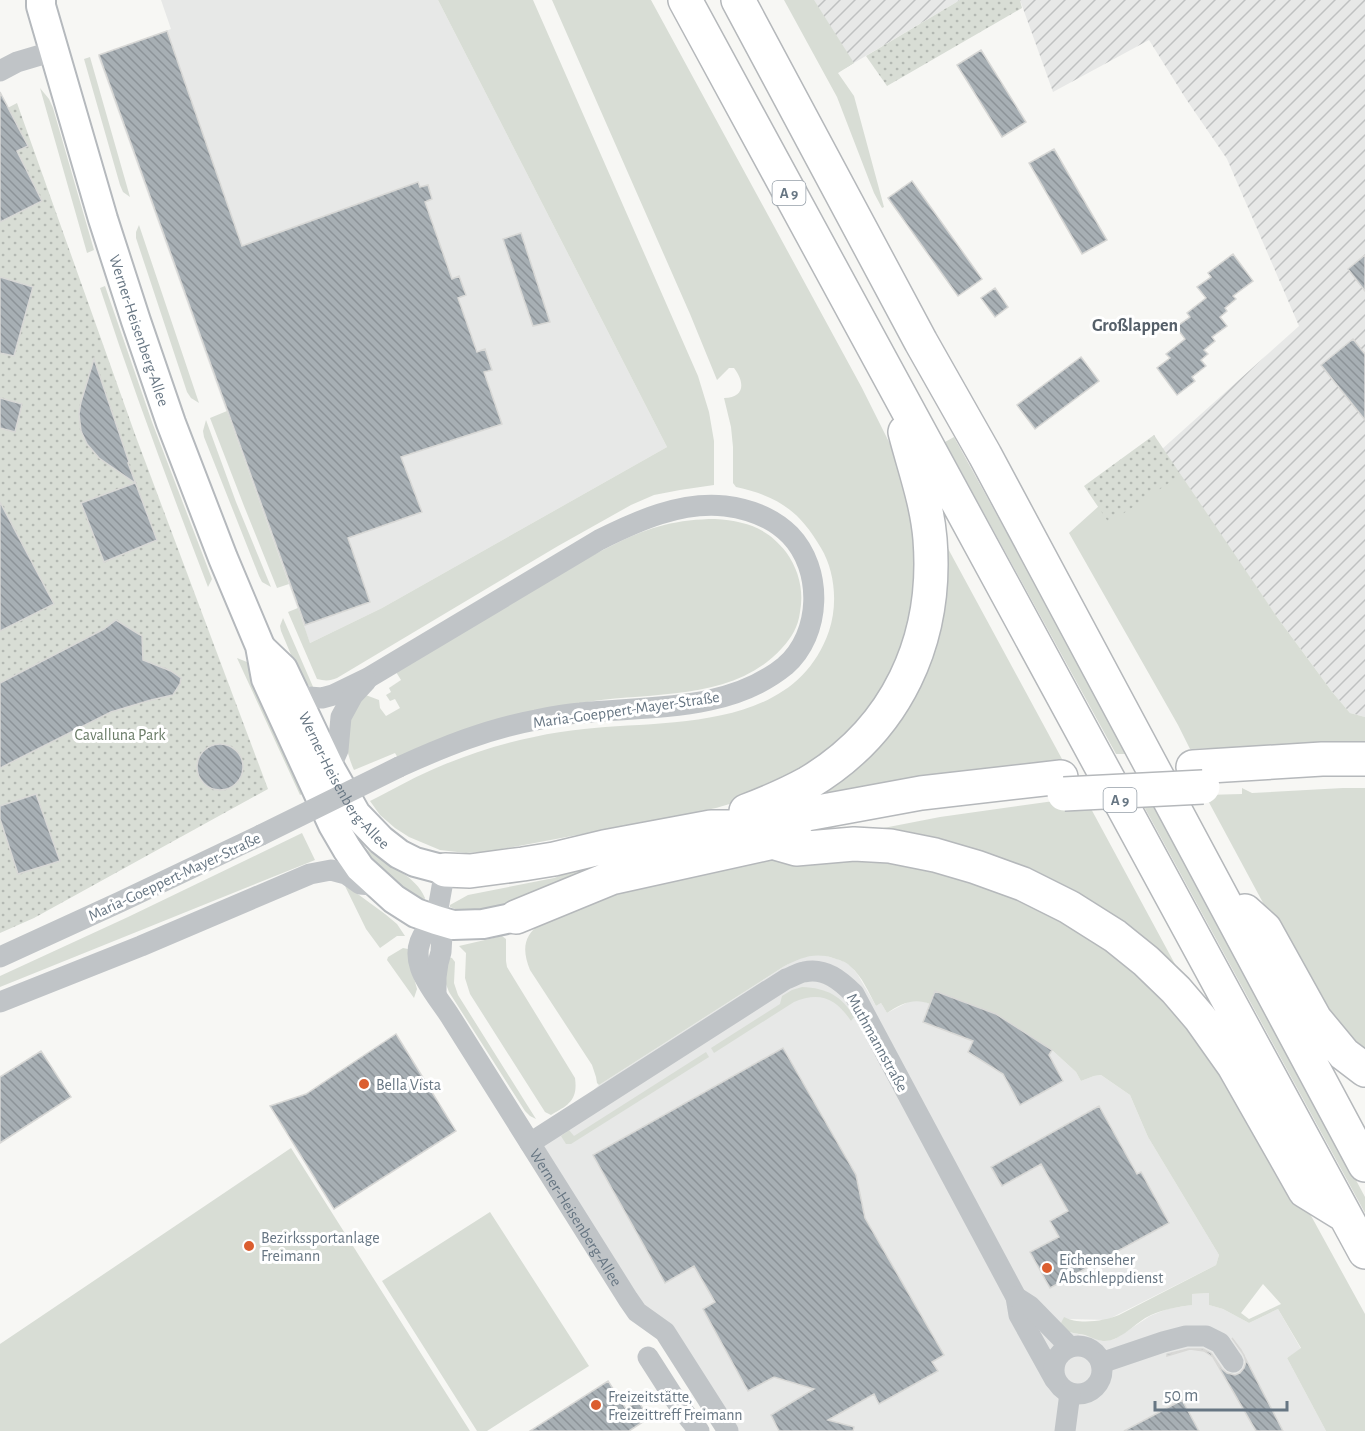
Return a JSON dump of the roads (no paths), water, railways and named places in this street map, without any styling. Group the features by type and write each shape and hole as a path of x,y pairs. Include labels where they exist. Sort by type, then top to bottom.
{"highway":[{"name":"A 9","path":"685,0 1365,1252"},
{"name":"A 9","path":"738,0 921,342 991,465 1365,1165"},
{"path":"711,827 775,800 809,782 837,763 863,740 883,717 914,663 928,609 931,568 930,537 923,497 894,385"},
{"path":"1198,777 1322,759 1365,759"},
{"path":"444,870 470,872 554,859 711,827 736,827 921,793 1198,777 1365,777"},
{"path":"516,917 611,878 949,804 1062,785"},
{"path":"775,843 796,849 855,844 890,846 935,855 1023,884 1069,907 1115,936 1146,961 1176,990 1200,1018 1234,1066 1305,1191 1346,1215"},
{"path":"1217,887 1265,929 1315,1019 1344,1054 1365,1070"}],"street":[{"name":"Werner-Heisenberg-Allee","path":"40,2 103,219 171,423 260,646 266,679 333,825 360,867 394,899 416,913 453,925 497,922 516,917"},
{"path":"0,71 17,62 54,51"},
{"name":"Maria-Goeppert-Mayer-Straße","path":"0,957 261,835 399,767 470,737 534,720 579,713 663,707 697,702 748,689 786,664 807,635 813,616 812,580 800,549 790,536 765,516 745,509 723,506 704,505 677,510 652,516 599,540 368,678 322,698 296,696"},
{"name":"Werner-Heisenberg-Allee","path":"260,646 283,669 330,768 356,814 381,840 399,854 415,862 444,870 436,920 425,932 419,947 418,960 423,976 637,1312 665,1332 728,1431"},
{"name":"Maria-Goeppert-Mayer-Straße","path":"330,768 338,750 341,717 353,695 368,678"},
{"path":"0,1002 141,946 310,874 331,870 346,874 360,884 378,885"},
{"name":"Muthmannstraße","path":"530,1143 786,979 806,971 824,972 840,980 854,994 1016,1297 1019,1315 1063,1386"},
{"name":"Muthmannstraße","path":"1016,1297 1030,1306 1070,1347 1085,1347 1092,1350 1101,1363"},
{"path":"1070,1347 1057,1357 1053,1372 1063,1386 1078,1394 1085,1393 1097,1384 1102,1370 1101,1363 1186,1336 1206,1336 1220,1343 1233,1362"},
{"path":"648,1357 680,1407 699,1431"},
{"path":"1063,1386 1065,1431"}],"place":[{"name":"Bella Vista","path":"364,1084"},
{"name":"Bezirkssportanlage Freimann","path":"249,1246"},
{"name":"Eichenseher Abschleppdienst","path":"1047,1268"},
{"name":"Freizeitstätte, Freizeittreff Freimann","path":"596,1405"}],"district":[{"name":"Großlappen","path":"1135,325"}],"park label":[{"name":"Cavalluna Park","path":"120,734"}]}
